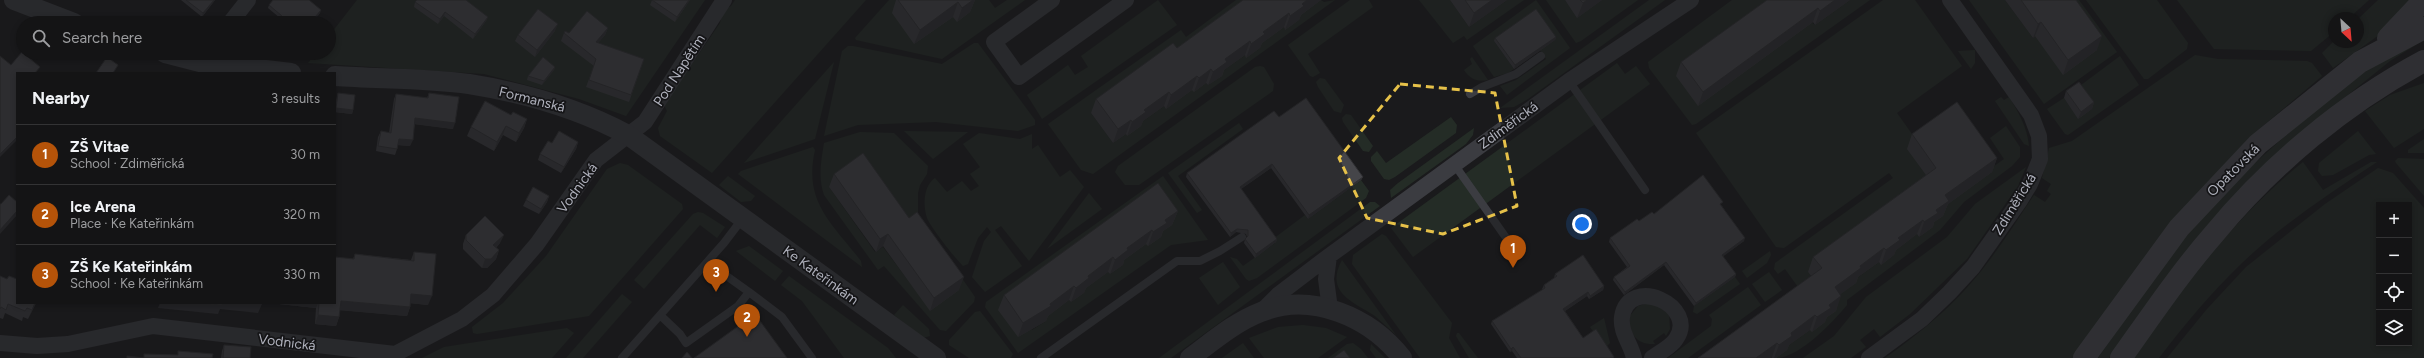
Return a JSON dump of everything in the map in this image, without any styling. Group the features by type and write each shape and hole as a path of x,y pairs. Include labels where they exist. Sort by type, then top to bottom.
{"main road":[{"path":"2360,62 2394,33 2424,0"},
{"name":"Opatovská","path":"2084,358 2165,246 2208,195 2274,130 2360,62 2424,28"},
{"path":"2121,358 2194,257 2236,209 2286,160 2359,102 2400,74 2424,61"},
{"path":"2359,102 2390,87 2424,75"}],"street":[{"path":"14,0 56,16"},
{"path":"235,16 248,0"},
{"name":"Pod Napětím","path":"628,135 644,122 724,0"},
{"path":"1052,0 994,42 1019,77 1126,0"},
{"name":"Zdiměřická","path":"1261,312 1279,294 1454,164 1569,81 1691,0"},
{"name":"Zdiměřická","path":"1869,358 1922,319 1973,266 2030,184 2040,159 2039,136 2029,111 1950,0"},
{"path":"220,60 286,72"},
{"name":"Formanská","path":"336,76 475,86 553,102 584,113 628,135 706,191"},
{"name":"Vodnická","path":"0,343 37,346 68,344 153,326 394,356 462,319 493,295 537,244 596,160 628,135"},
{"name":"Ke Kateřinkám","path":"706,191 936,358"},
{"path":"1329,256 1326,279 1330,309"},
{"path":"1634,358 1622,327 1623,314 1633,301 1651,296 1661,298 1671,306 1680,326 1676,340 1652,358"},
{"path":"1190,358 1234,326 1261,312 1289,306 1330,309 1346,314 1373,329 1402,358"}],"lane":[{"path":"1470,94 1482,87 1516,74 1541,56"},
{"path":"1569,81 1645,190"},
{"path":"1454,164 1514,249"},
{"path":"622,358 707,262 743,218"},
{"path":"1041,358 1177,261 1200,261 1220,252 1242,237"},
{"path":"707,262 782,317 812,358"},
{"path":"660,316 680,334 686,343 738,306 749,292"}],"highlighted area":[{"path":"1400,84 1495,93 1517,206 1443,234 1367,218 1339,158"}],"shaded area":[{"path":"357,0 705,0 626,116 579,99 484,74 308,63 310,60 336,60 336,27"},
{"path":"735,0 866,0 712,173 660,136 658,128 667,111 664,105 720,23 723,10 731,6"},
{"path":"889,0 989,0 995,8 1007,0 1025,0 942,59 856,40 855,38"},
{"path":"1158,0 1177,25 1042,119 1027,95 1068,65 1075,75 1088,67 1081,56"},
{"path":"1236,0 1257,0 1091,113 1113,143 1126,134 1127,136 1139,124 1164,106 1166,108 1177,96 1206,83 1208,85 1221,76 1220,73 1245,55 1247,57 1260,48 1258,45 1283,27 1285,29 1299,20 1297,17 1321,0 1324,2 1335,0 1093,174 1081,170 1048,124 1181,30 1186,37"},
{"path":"1350,0 1369,0 1373,7 1308,54 1320,73 1313,77 1310,76 1288,45"},
{"path":"1419,0 1450,0 1469,27 1507,0 1524,0 1467,40 1464,36 1453,43"},
{"path":"1536,0 1570,48 1507,95 1500,86 1516,80 1546,59 1540,50 1555,40 1494,41 1514,69 1508,73 1494,77 1473,46"},
{"path":"1546,0 1565,0 1578,17 1602,0 1638,0 1581,41 1576,43"},
{"path":"1649,0 1665,0 1528,99 1514,107 1500,108"},
{"path":"1732,0 1782,0 1815,25 1850,0 1870,0 1696,124 1692,125 1649,68 1648,62"},
{"path":"1883,0 1915,0 1962,66 1897,113 1917,141 1947,204 1991,172 1990,169 2004,159 1990,138 2006,126 2020,147 2020,157 2012,166 1964,202 1940,230 1847,300 1847,305 1815,338 1795,352 1776,358 1785,348 1810,330 1828,299 1879,262 1881,264 1894,255 1892,252 1917,234 1919,237 1932,227 1808,272 1816,283 1798,287 1785,269 1778,274 1774,269 1775,263 1893,178 1889,173 1784,248 1776,247 1696,133"},
{"path":"1969,0 2005,0 2033,38 2065,0 2079,0 2117,52 2044,104"},
{"path":"2086,0 2157,0 2188,43 2187,49 2148,79 2144,79"},
{"path":"2177,0 2369,0 2356,12 2328,12 2328,37 2311,51 2214,49"},
{"path":"2378,0 2415,0 2393,25 2364,46 2364,13"},
{"path":"2424,40 2390,61 2307,128 2145,306 2109,358 2098,358 2172,254 2213,205 2257,161 2332,97 2369,69 2382,60"},
{"path":"974,43 978,43 1035,120 1035,125 1018,131 936,122 858,125 824,136 842,51 848,46 942,64"},
{"path":"2328,47 2361,48 2333,68 2322,53"},
{"path":"1975,50 1975,63 1971,69 1958,51"},
{"path":"2195,55 2218,59 2307,61 2312,63 2322,76 2250,137 2193,198 2073,358 1885,358 1926,327 1964,291 1992,257 2034,195 2045,202 2051,194 2047,191 2051,184 2042,178 2049,148 2072,141"},
{"path":"2120,56 2139,85 2068,135 2065,134 2047,109 2064,98 2078,118 2092,109 2077,88"},
{"path":"1472,57 1488,80 1480,81 1474,79 1464,70 1472,64 1470,59"},
{"path":"834,62 815,139 744,163"},
{"path":"1617,63 1625,74 1636,66 1650,84 1413,257 1391,228"},
{"path":"1255,67 1264,67 1274,84 1273,91 1139,185 1125,185 1115,172 1118,166"},
{"path":"1320,78 1325,79 1344,105 1341,113 1334,111 1318,87 1316,82"},
{"path":"2424,83 2424,129 2394,148 2365,111 2390,95"},
{"path":"2001,97 2004,100 2009,97 2016,109 2022,120 2029,146 2024,144 1995,101"},
{"path":"1346,114 1351,115 1373,146 1369,152 1363,151 1343,122 1342,118"},
{"path":"1451,117 1457,125 1456,133 1395,177 1389,180 1384,179 1371,161 1371,157 1377,151 1386,163"},
{"path":"1239,123 1243,129 1178,176 1202,210 1197,213 1168,173"},
{"path":"1474,128 1473,135 1466,144 1391,198 1390,190 1398,183"},
{"path":"904,131 968,132 933,159"},
{"path":"2358,131 2376,154 2369,155 2333,175 2322,176 2318,171 2319,163"},
{"path":"860,132 894,133 928,166 927,174 920,185 918,193 918,215 975,297 974,302 946,331 940,330 884,266 878,270 824,195 821,182 821,163 824,143","holes":["829,187 959,290 916,291 883,247 875,252"]},
{"path":"979,133 1020,139 1032,134 1032,149 1038,145 1060,177 1070,170 1084,187 1029,261 1001,226 995,230 1022,266 985,292 972,277 984,241 991,232 987,227 978,238 968,264 963,266 929,223 925,202 928,186 935,178 947,192 962,181 971,191 979,186 970,174 980,167 963,144"},
{"path":"2424,139 2424,153 2408,153 2408,150"},
{"path":"813,147 815,150 812,168 813,184 817,198 831,223 861,261 862,267 738,174 741,171"},
{"path":"2398,158 2424,159 2424,196 2396,163 2395,161"},
{"path":"2303,162 2323,190 2371,162 2377,162 2306,210 2256,250 2208,298 2159,358 2133,358 2171,305 2232,229 2278,183"},
{"path":"620,163 628,165 682,204 683,209 589,316 477,334 473,333 472,327 503,303 546,256 607,169"},
{"path":"2026,167 2018,186 1967,259 1910,314 1880,337 1874,329 1860,340 1866,347 1851,358 1803,358 1834,336 1866,297 1947,237 1975,204"},
{"path":"2378,168 2393,173 2424,208 2424,358 2167,358 2207,309 2246,267 2325,204"},
{"path":"728,176 755,196 751,201 741,202 719,185"},
{"path":"1163,176 1208,240 1171,245 1018,353 985,307 986,302","holes":["1153,198 1121,262 1123,265 1110,274 1108,272 1082,290 1084,293 1071,302 1069,300 1044,318 1046,321 1032,330 1031,328"]},
{"path":"1361,180 1369,191 1366,198 1257,278 1249,281 1246,279 1230,257 1237,259 1243,266 1275,243 1273,239 1305,215 1308,219"},
{"path":"1089,193 1102,209 1047,249"},
{"path":"1370,202 1375,202 1380,206 1171,358 1159,358"},
{"path":"698,212 703,213 725,227 717,238 700,225 644,289 634,280 693,214"},
{"path":"1382,234 1386,236 1452,323 1449,338 1460,358 1420,358 1352,264 1353,255"},
{"path":"749,246 783,271 775,281 736,251"},
{"path":"1770,251 1771,255 1767,263 1747,278 1742,271"},
{"path":"1342,260 1396,335 1375,316 1351,301 1339,289 1337,271"},
{"path":"1223,262 1240,287 1218,305 1199,278"},
{"path":"1769,272 1782,290 1765,302 1752,284"},
{"path":"789,276 888,348 896,358 844,358 802,301 781,285"},
{"path":"1735,277 1740,284 1697,314 1693,312 1694,306"},
{"path":"1748,287 1761,305 1688,358 1668,358 1711,326 1712,319 1709,315"},
{"path":"622,294 632,302 583,358 566,358"},
{"path":"1652,302 1669,314 1670,329 1666,336 1664,333 1653,341 1655,344 1648,344 1643,343 1635,337 1631,329 1629,317 1638,306"},
{"path":"903,305 929,329 930,336 923,338 894,315"},
{"path":"980,311 1013,354 1011,358 969,358 949,345 949,340 975,312"},
{"path":"1604,318 1610,343 1605,348 1590,327"},
{"path":"1303,325 1326,328 1347,337 1318,358 1264,358 1249,338 1278,327"},
{"path":"567,328 574,333 552,358 422,358 444,347"},
{"path":"1457,333 1459,333 1478,358 1469,358 1456,336"},
{"path":"1243,343 1254,358 1222,358"},
{"path":"1353,343 1361,349 1368,358 1328,358 1347,344"},
{"path":"1371,344 1385,358 1376,358 1370,350"}],"building":[{"path":"186,0 214,0 203,13"},
{"path":"273,0 309,0 321,10 316,16 282,16 269,5"},
{"path":"417,0 466,0 488,17 475,34 445,12 440,19 415,2"},
{"path":"652,0 689,0 677,17"},
{"path":"898,0 973,0 962,8 958,2 920,30"},
{"path":"1243,0 1307,0 1302,4 1304,6 1290,16 1289,13 1263,32 1265,34 1251,44 1250,41 1225,59 1227,62 1213,72 1211,69 1199,78 1197,76 1171,95 1169,92 1144,110 1146,112 1132,122 1131,120 1118,129 1096,99 1173,43 1177,48"},
{"path":"1465,0 1492,0 1474,13"},
{"path":"1580,0 1587,0 1583,3"},
{"path":"1767,0 1835,0 1820,11 1818,8 1703,92 1681,62"},
{"path":"2021,0 2076,0 2102,36 2068,60 2041,22 2038,24"},
{"path":"538,9 558,24 537,50 518,35"},
{"path":"1536,9 1556,37 1515,65 1495,38"},
{"path":"587,11 608,28 596,42 644,59 631,95 589,80 596,59 564,33 565,31 569,33"},
{"path":"0,56 11,65 16,59 32,60 40,67 36,72 16,72 16,138 0,154"},
{"path":"543,57 555,67 544,81 528,76"},
{"path":"105,60 111,60 118,65 114,72 97,72"},
{"path":"2079,82 2094,102 2081,112 2066,91"},
{"path":"338,93 355,95 353,110 336,108"},
{"path":"429,93 459,97 455,123 415,118 413,140 399,139 397,149 378,146 381,131 391,133 396,94 428,98"},
{"path":"1306,98 1363,177 1309,215 1272,164 1240,187 1277,239 1256,254 1245,239 1248,236 1248,230 1237,229 1231,233 1187,173 1274,111 1279,117"},
{"path":"485,101 511,115 513,112 527,119 519,133 506,126 497,142 471,127"},
{"path":"1957,102 1997,158 1945,195 1949,201 1936,210 1938,213 1924,222 1923,220 1898,238 1900,240 1886,250 1884,248 1860,266 1861,268 1835,287 1841,296 1829,305 1831,308 1817,317 1815,315 1791,333 1792,336 1779,345 1777,343 1756,358 1698,358 1822,268 1813,257 1936,168 1912,134"},
{"path":"559,131 578,142 564,167 540,154 548,141 552,143"},
{"path":"863,153 909,218 917,212 964,277 934,298 888,234 880,239 834,174"},
{"path":"1703,175 1723,202 1720,204 1745,238 1722,255 1736,274 1696,303 1666,262 1625,292 1614,277 1630,266 1610,238 1637,219 1639,221 1652,212 1654,214"},
{"path":"1158,183 1178,211 1165,220 1167,223 1153,232 1152,230 1127,248 1128,250 1115,260 1113,257 1088,276 1089,278 1076,288 1074,286 1050,304 1051,306 1023,323 1004,295"},
{"path":"533,187 549,196 541,209 526,200"},
{"path":"9,195 16,201 16,212 0,230 0,204"},
{"path":"485,216 504,235 493,245 499,250 491,259 485,259 466,240 466,235"},
{"path":"414,252 436,254 432,296 411,294 410,307 341,301 339,317 318,315 319,304 336,304 336,257 354,259 355,254 414,261"},
{"path":"1583,255 1604,286 1590,296 1588,292 1563,309 1583,338 1596,329 1614,357 1521,358 1513,347 1511,349 1492,321 1545,288 1544,285 1557,276 1555,274"},
{"path":"0,276 7,279 9,276 16,279 16,304 35,304 32,310 27,308 25,311 8,304 6,310 1,307 0,309"},
{"path":"755,314 787,358 694,358"},
{"path":"224,345 251,347 250,358 223,358"},
{"path":"1344,350 1350,358 1333,358"},
{"path":"178,351 213,354 212,358 144,358 144,354 178,355"},
{"path":"687,352 692,358 682,358"},
{"path":"127,356 144,358 127,358"}],"place":[{"name":"ZŠ Vitae","path":"1513,268"},
{"name":"ZŠ Ke Kateřinkám","path":"716,292"},
{"name":"Ice Arena","path":"747,337"}]}
